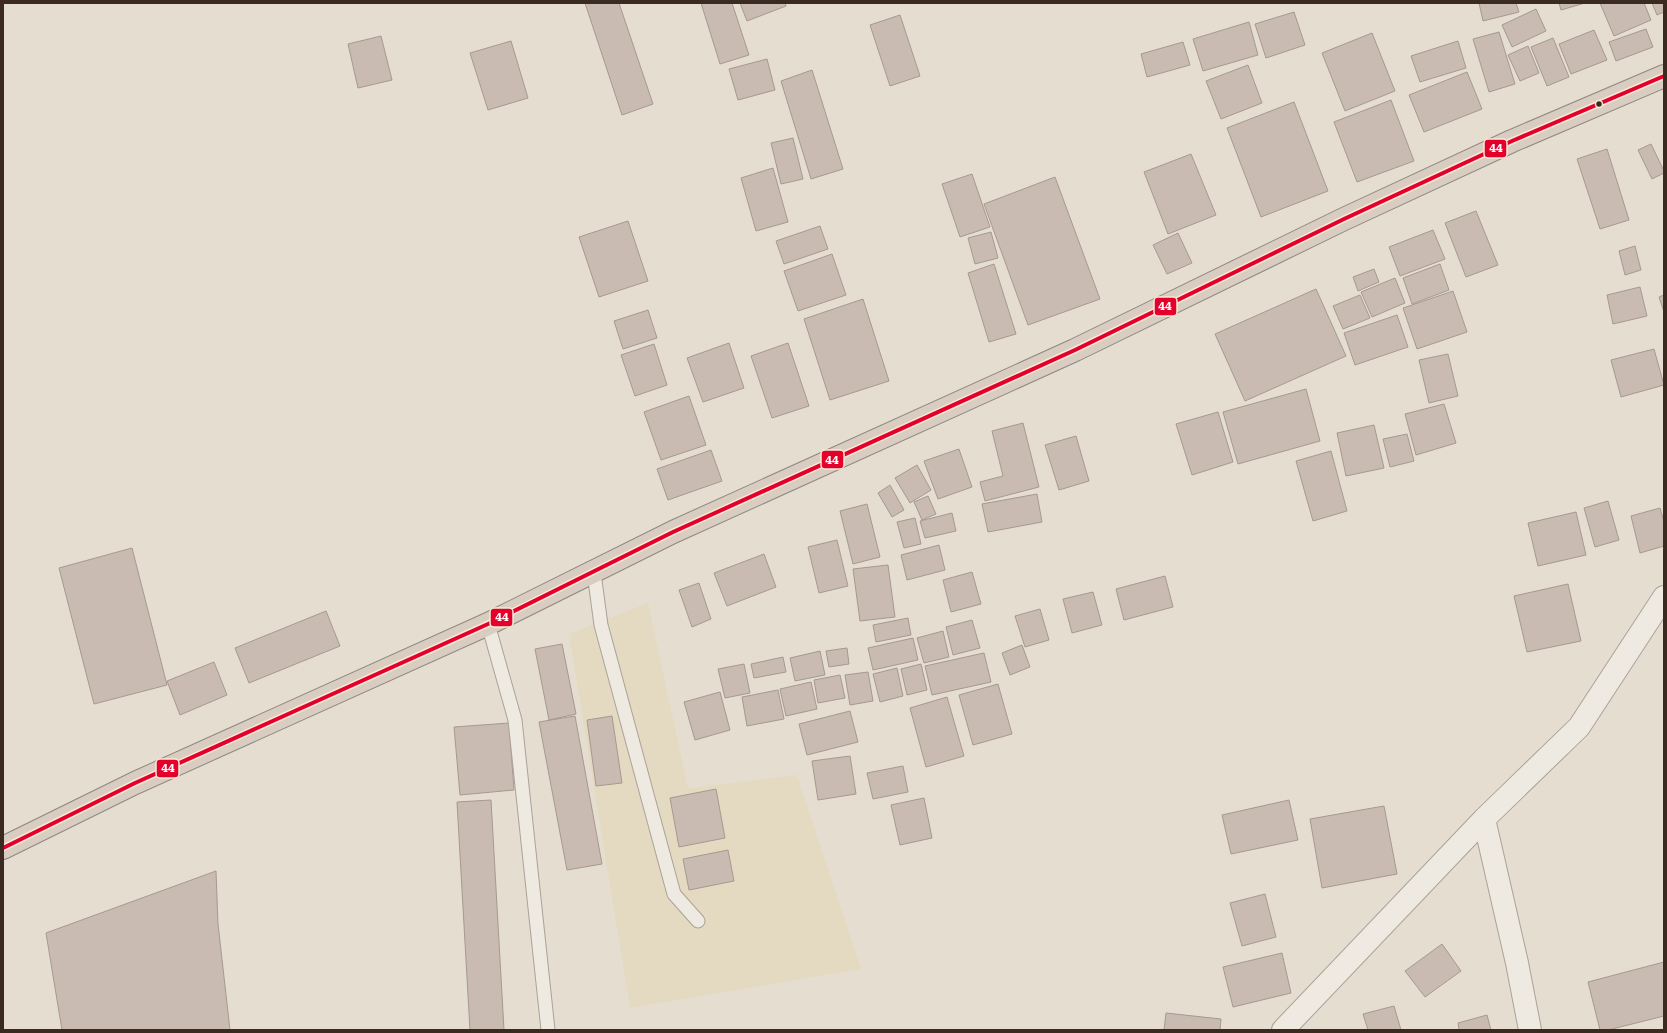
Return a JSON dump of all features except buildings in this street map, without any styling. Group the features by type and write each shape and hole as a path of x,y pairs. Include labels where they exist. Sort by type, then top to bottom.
{"highway":[{"path":"3,848 135,783 488,624 680,529 1068,353 1344,219 1512,141 1664,76"}],"street":[{"path":"1282,1030 1484,819 1579,727 1664,597"},
{"path":"1484,819 1517,963 1530,1030"}],"lane":[{"path":"594,572 601,625 674,894 698,921"},
{"path":"488,624 515,720 548,1030"}],"shaded area":[{"path":"648,603 688,788 797,775 861,969 630,1008 569,634"}],"transit line":[{"name":"44","path":"3,848 135,783 488,624 673,532 1075,350 1344,219 1512,141 1664,76"}]}
